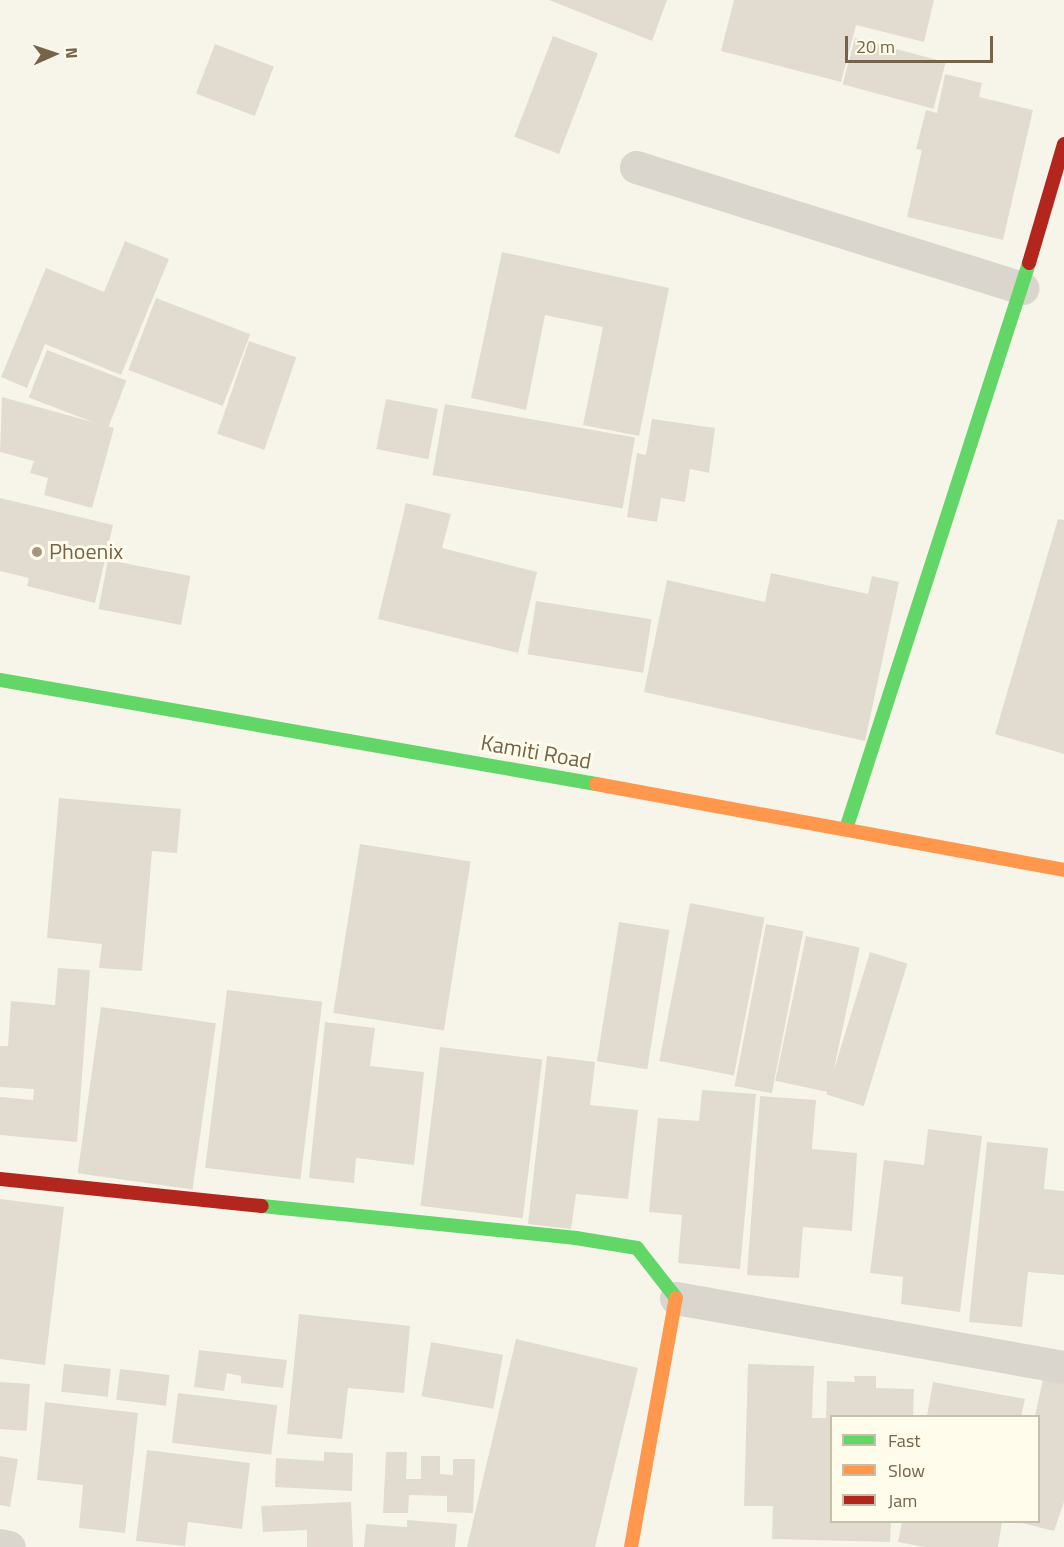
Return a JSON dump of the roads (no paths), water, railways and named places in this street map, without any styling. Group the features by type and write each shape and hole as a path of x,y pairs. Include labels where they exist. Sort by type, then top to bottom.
{"street":[{"path":"846,829 1022,288 1064,144"},
{"path":"636,167 1022,288"},
{"name":"Kamiti Road","path":"0,680 846,829 1064,870"},
{"path":"0,1179 576,1238 637,1248 676,1298 1064,1367"},
{"path":"631,1547 676,1298"},
{"path":"0,1545 9,1547"}],"place":[{"name":"Phoenix","path":"37,552"}]}
